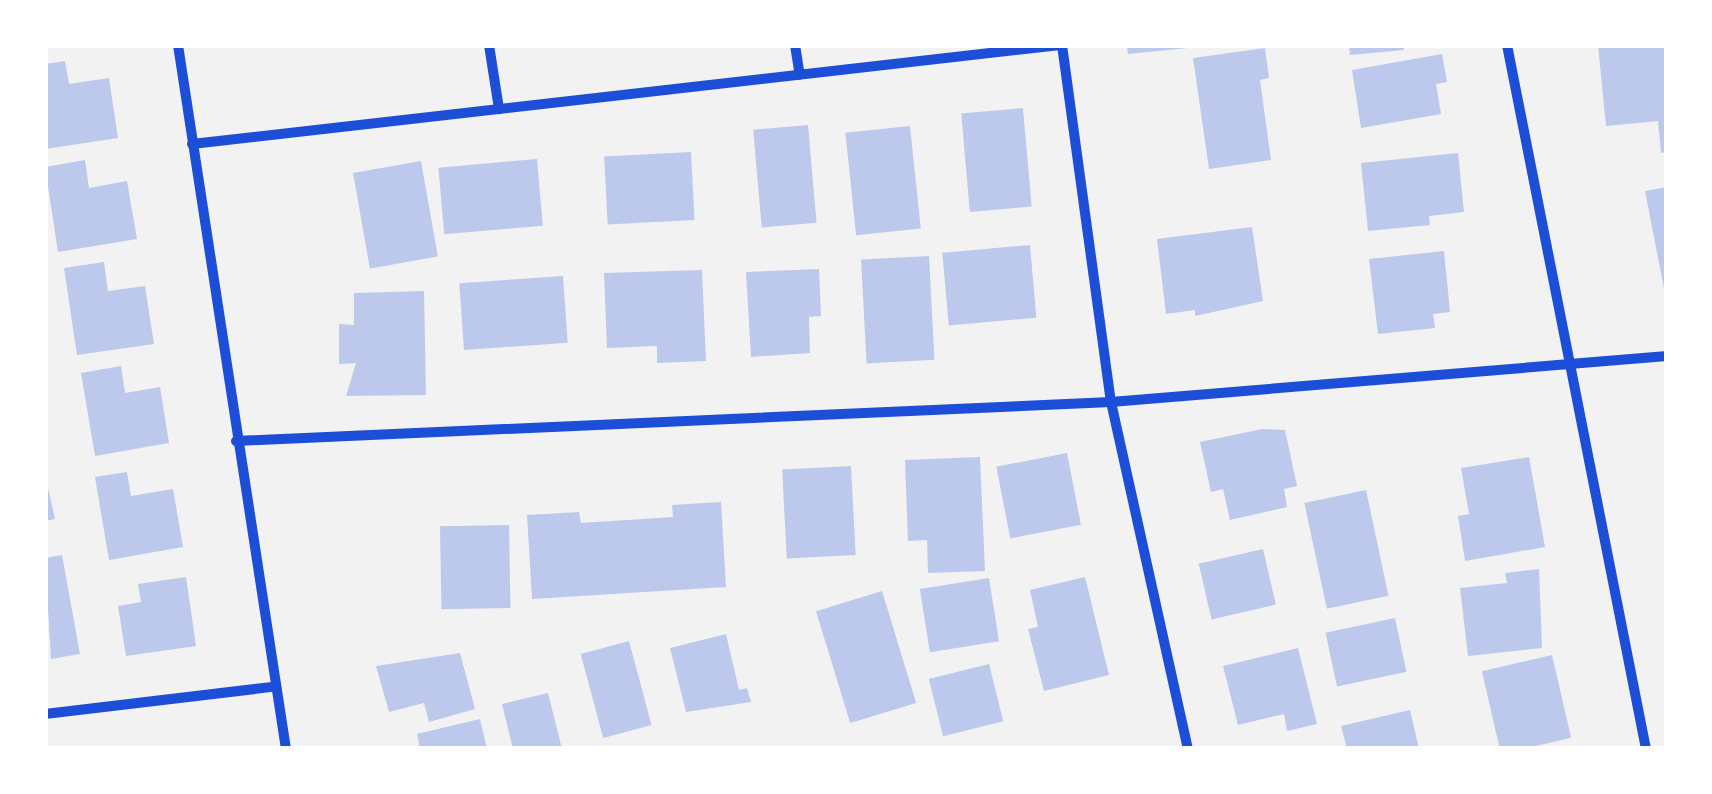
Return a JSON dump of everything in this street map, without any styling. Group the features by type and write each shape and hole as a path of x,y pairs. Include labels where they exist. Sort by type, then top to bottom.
{"street":[{"path":"178,45 272,687 286,749"},
{"path":"489,45 500,109"},
{"path":"795,45 800,75"},
{"path":"192,144 1061,45 1110,402 1188,749"},
{"path":"1507,45 1646,749"},
{"path":"236,440 1110,402 1570,368 1667,356"},
{"path":"45,714 272,687"}],"building":[{"path":"1127,45 1187,45 1188,48 1128,54"},
{"path":"1349,45 1403,45 1404,50 1350,55"},
{"path":"1598,45 1667,45 1667,152 1661,153 1658,121 1606,126"},
{"path":"1265,48 1269,78 1260,80 1271,160 1209,169 1193,58"},
{"path":"1442,54 1447,82 1436,84 1441,114 1361,128 1352,70"},
{"path":"65,61 69,84 109,78 118,138 45,149 45,64"},
{"path":"1023,108 1032,207 970,212 961,113"},
{"path":"808,125 817,223 762,227 753,130"},
{"path":"910,126 921,228 856,235 845,133"},
{"path":"691,152 695,220 608,224 604,157"},
{"path":"1458,153 1464,212 1429,216 1430,225 1368,231 1361,163"},
{"path":"537,159 543,226 444,234 438,168"},
{"path":"85,160 89,188 127,181 137,239 58,252 45,167"},
{"path":"421,161 438,257 370,269 353,173"},
{"path":"1667,187 1667,294 1665,294 1645,191"},
{"path":"1252,227 1263,301 1195,316 1195,310 1166,314 1157,239"},
{"path":"1030,245 1036,318 949,325 942,253"},
{"path":"1444,251 1450,312 1433,314 1435,328 1378,334 1369,259"},
{"path":"929,256 934,360 867,363 861,260"},
{"path":"104,262 108,291 145,286 154,344 77,355 64,268"},
{"path":"819,269 821,316 809,317 810,353 751,357 746,272"},
{"path":"702,270 706,361 657,363 657,346 607,348 604,273"},
{"path":"563,276 568,343 464,350 459,283"},
{"path":"424,291 426,395 346,396 356,363 339,364 339,324 354,325 354,293"},
{"path":"121,366 125,393 160,387 169,443 95,456 81,373"},
{"path":"1262,429 1285,430 1297,486 1284,489 1287,507 1230,520 1223,489 1211,492 1200,442"},
{"path":"1067,453 1081,525 1010,538 996,467"},
{"path":"980,457 985,571 928,573 927,540 908,541 905,460"},
{"path":"1529,457 1545,547 1465,561 1458,516 1469,514 1461,468"},
{"path":"851,466 856,555 787,558 782,470"},
{"path":"127,472 131,496 173,489 183,547 109,560 95,477"},
{"path":"45,475 55,519 45,521"},
{"path":"1366,490 1388,596 1327,609 1304,503"},
{"path":"721,502 726,587 532,599 527,515 579,512 581,523 673,517 672,505"},
{"path":"509,525 510,608 441,609 440,526"},
{"path":"1263,549 1276,605 1212,619 1199,564"},
{"path":"62,555 80,654 51,659 45,558"},
{"path":"1539,569 1542,648 1468,656 1460,588 1507,583 1505,573"},
{"path":"186,577 196,646 126,656 118,606 141,602 138,584"},
{"path":"1085,577 1109,675 1044,691 1028,629 1038,627 1030,590"},
{"path":"989,578 999,641 930,652 920,589"},
{"path":"882,591 916,703 850,723 816,611"},
{"path":"1395,618 1406,672 1337,687 1326,633"},
{"path":"726,634 739,690 747,688 751,702 686,712 670,648"},
{"path":"629,641 652,725 603,738 581,654"},
{"path":"1298,648 1317,724 1287,731 1284,714 1238,725 1223,666"},
{"path":"460,653 475,709 429,722 424,703 389,712 376,666"},
{"path":"1552,655 1571,738 1523,749 1500,749 1482,671"},
{"path":"989,664 1003,721 943,736 929,679"},
{"path":"548,693 562,749 513,749 502,704"},
{"path":"1410,710 1419,749 1347,749 1341,726"},
{"path":"480,719 487,749 420,749 417,734"}]}
